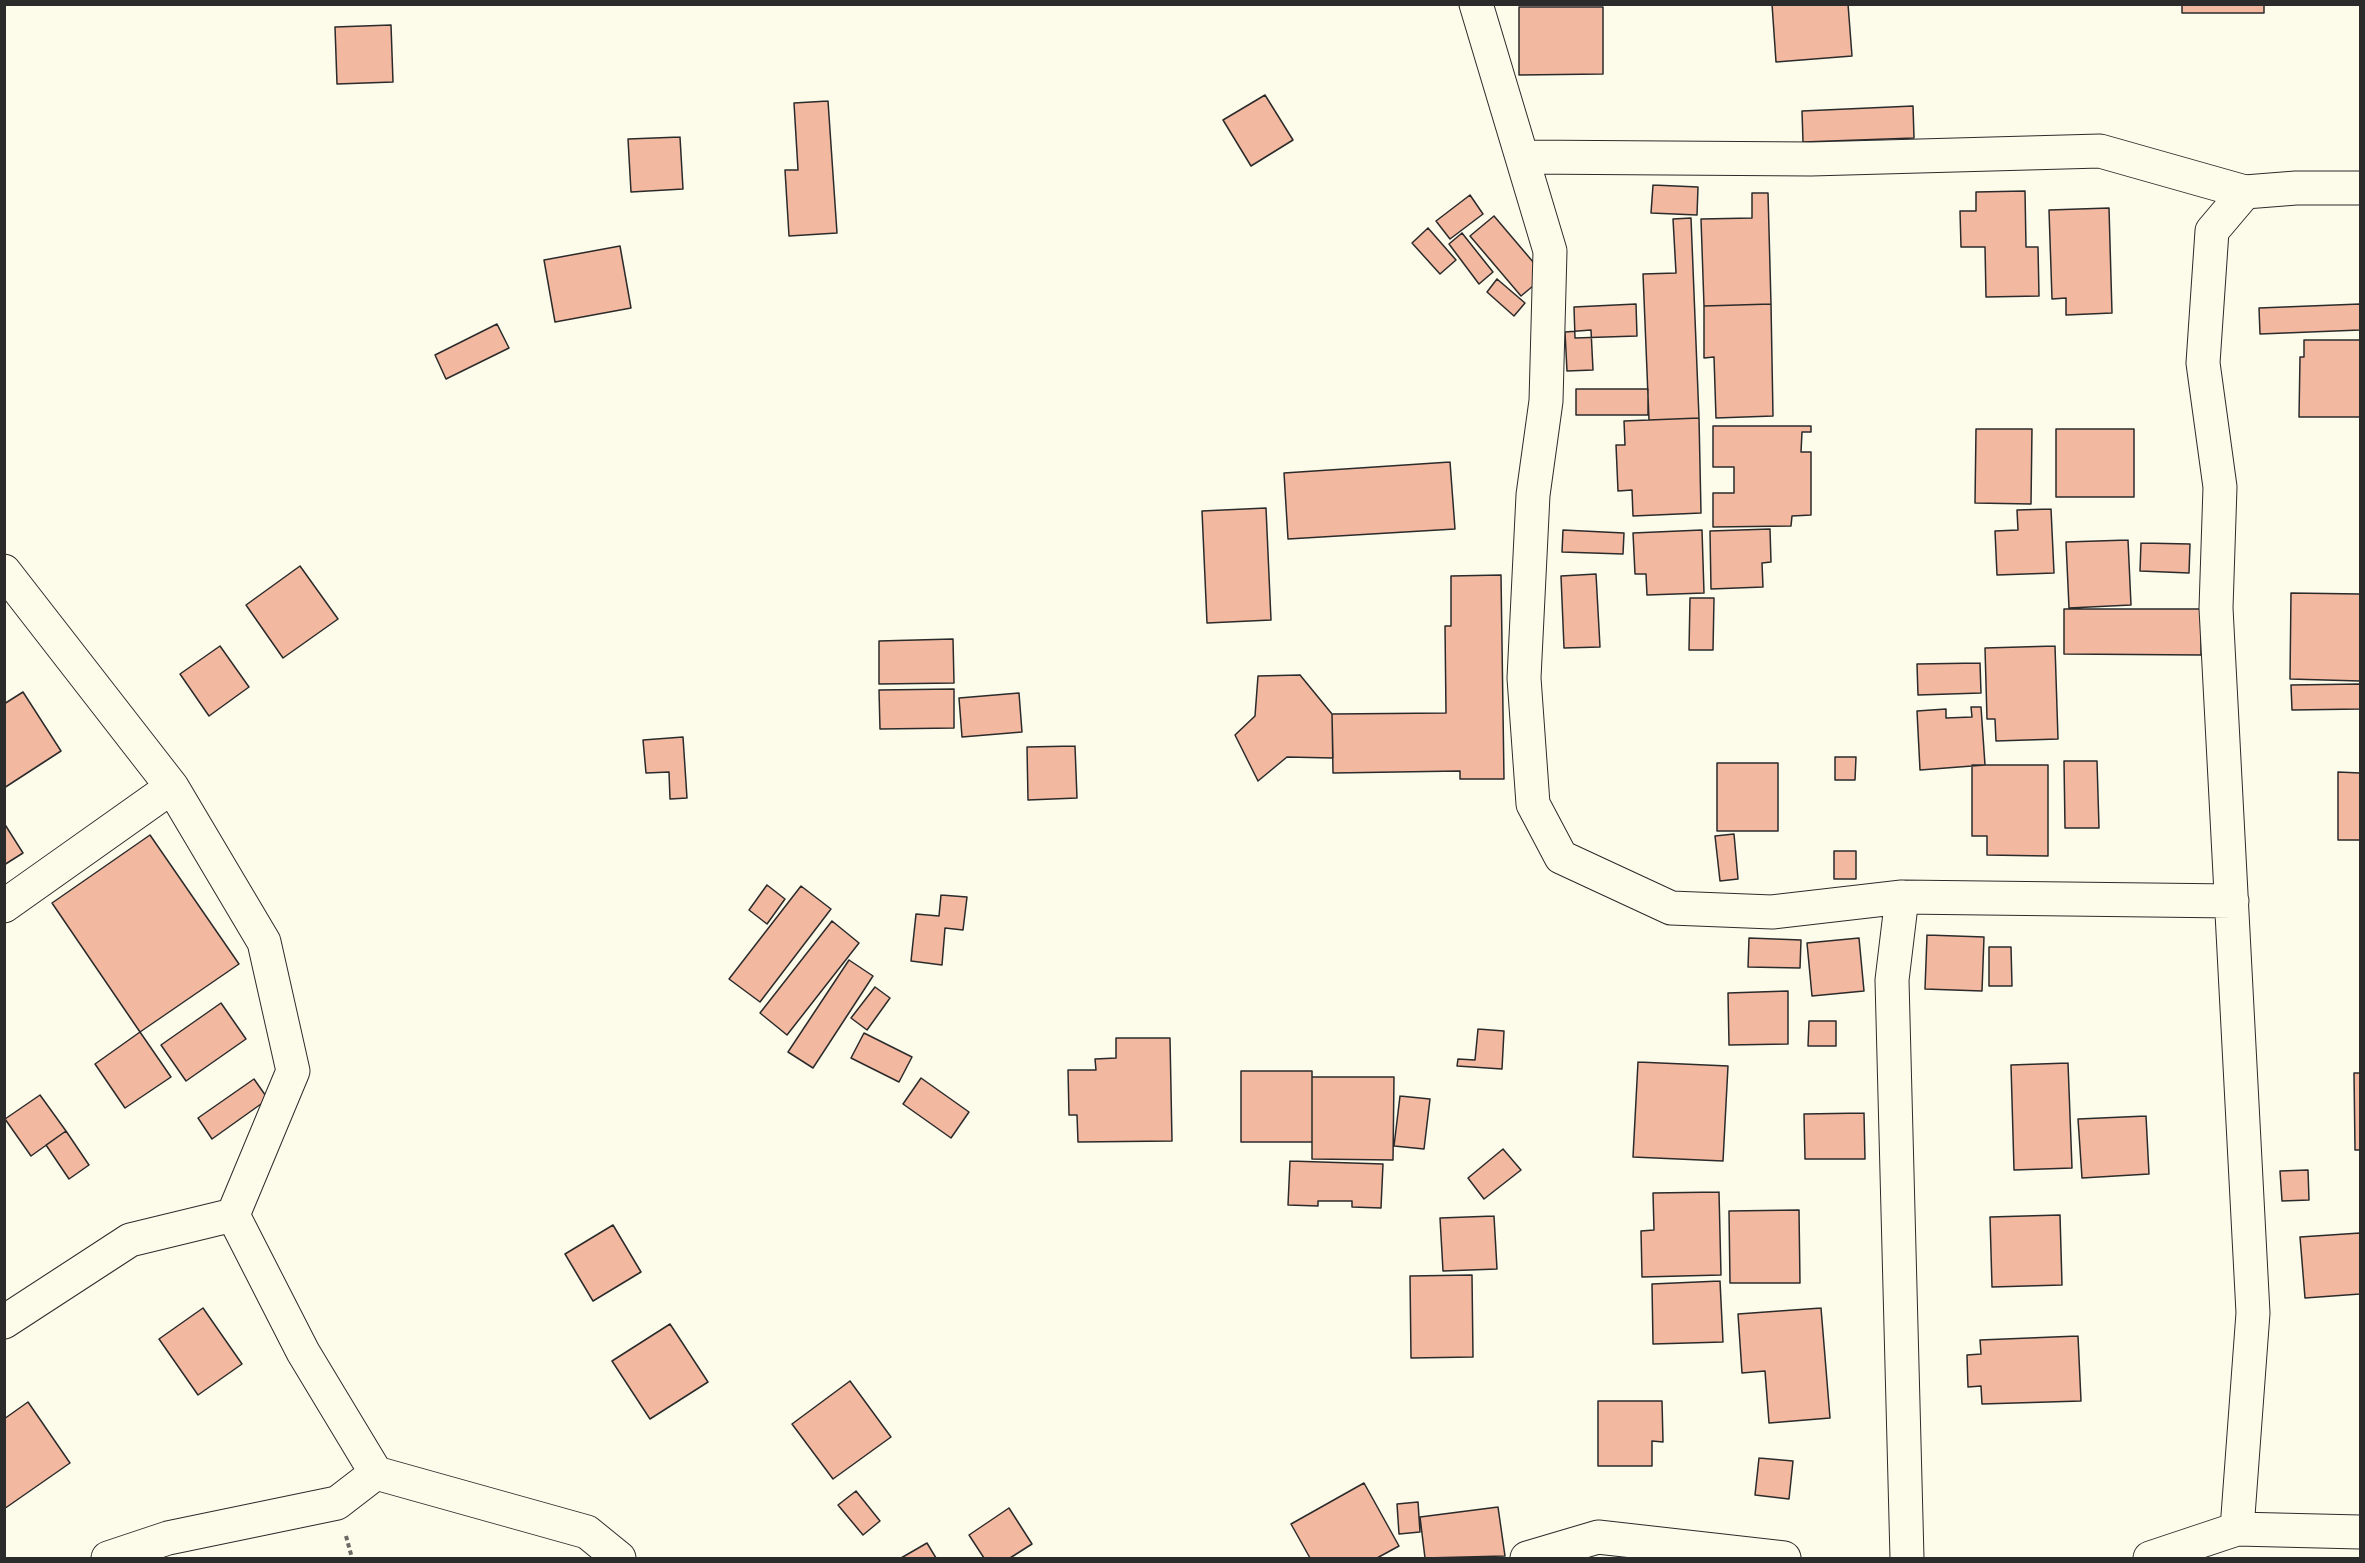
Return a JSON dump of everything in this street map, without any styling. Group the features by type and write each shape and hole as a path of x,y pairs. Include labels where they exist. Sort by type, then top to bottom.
{"street":[{"path":"1476,4 1524,157 1550,251 1546,401 1533,495 1524,678 1533,804 1561,857 1671,908 1772,912 1902,897 2232,901"},
{"path":"1524,157 1810,159 2100,151 2245,192 2296,188 2361,188"},
{"path":"2237,1529 2253,1313 2216,608 2220,486 2203,363 2212,231 2245,192"},
{"path":"4,571 172,787 264,942 294,1071 232,1215"},
{"path":"4,906 172,787"},
{"path":"1902,897 1892,980 1907,1558"},
{"path":"4,1322 130,1240 232,1215"},
{"path":"232,1215 303,1352 376,1473 588,1532 619,1558"},
{"path":"108,1558 168,1538 337,1503 376,1473"},
{"path":"2150,1558 2237,1529 2361,1532"},
{"path":"1527,1558 1598,1537 1784,1558"}],"building":[{"path":"1772,4 1848,4 1852,56 1776,62"},
{"path":"2182,4 2264,4 2264,13 2182,13"},
{"path":"1519,7 1603,7 1603,74 1519,75"},
{"path":"391,25 393,82 337,84 335,27"},
{"path":"1265,95 1293,140 1251,166 1223,120"},
{"path":"828,101 837,233 789,236 785,170 798,170 794,103"},
{"path":"1913,106 1914,138 1803,142 1802,111"},
{"path":"680,137 683,189 631,192 628,139"},
{"path":"1653,185 1698,187 1697,215 1651,213"},
{"path":"2025,191 2026,247 2038,247 2039,296 1986,297 1985,247 1961,247 1960,211 1976,211 1976,192"},
{"path":"1752,193 1768,193 1771,304 1704,306 1701,219 1752,218"},
{"path":"1470,195 1483,214 1450,239 1436,221"},
{"path":"2109,208 2112,313 2066,315 2066,298 2052,299 2049,210"},
{"path":"1494,216 1545,276 1521,296 1470,236"},
{"path":"1691,218 1699,418 1649,420 1643,274 1676,273 1673,219"},
{"path":"1428,228 1456,260 1440,274 1412,243"},
{"path":"1462,233 1493,272 1479,284 1449,244"},
{"path":"620,246 631,308 555,322 544,260"},
{"path":"1497,279 1525,303 1514,316 1487,292"},
{"path":"1636,304 1637,336 1575,338 1574,307"},
{"path":"1771,304 1773,416 1716,418 1714,357 1704,358 1704,306"},
{"path":"2360,304 2360,330 2260,334 2259,308"},
{"path":"497,324 509,348 446,379 435,355"},
{"path":"1591,330 1593,370 1567,371 1565,332"},
{"path":"2304,340 2360,340 2360,417 2299,417 2300,357 2304,357"},
{"path":"1576,389 1648,389 1648,415 1576,415"},
{"path":"1699,418 1701,513 1633,516 1632,490 1618,491 1616,445 1625,445 1624,421"},
{"path":"1713,426 1811,426 1811,432 1802,432 1801,452 1811,452 1811,515 1792,516 1791,526 1713,527 1713,493 1734,493 1734,467 1713,467"},
{"path":"1976,429 2032,429 2031,504 1975,503"},
{"path":"2056,429 2134,429 2134,497 2056,497"},
{"path":"1450,462 1455,529 1288,539 1284,473"},
{"path":"1266,508 1271,620 1207,623 1202,511"},
{"path":"2051,509 2054,573 1997,575 1995,531 2018,530 2017,510"},
{"path":"1770,529 1771,562 1762,563 1763,587 1711,589 1710,531"},
{"path":"1563,530 1624,533 1623,554 1562,552"},
{"path":"1702,530 1704,593 1647,595 1646,574 1635,574 1633,533"},
{"path":"2128,540 2131,605 2069,608 2066,542"},
{"path":"2141,543 2190,544 2189,573 2140,571"},
{"path":"300,566 338,619 283,658 246,605"},
{"path":"1596,574 1600,647 1564,648 1561,576"},
{"path":"1501,575 1504,779 1460,779 1460,771 1333,773 1332,714 1446,713 1445,626 1451,626 1451,576"},
{"path":"2291,593 2360,594 2360,681 2290,679"},
{"path":"1690,598 1714,598 1713,650 1689,650"},
{"path":"2064,609 2201,609 2201,655 2064,654"},
{"path":"953,639 954,683 879,684 879,641"},
{"path":"220,646 249,687 209,716 180,674"},
{"path":"2055,646 2058,739 1996,741 1995,719 1987,719 1985,648"},
{"path":"1980,663 1981,693 1918,695 1917,664"},
{"path":"1300,675 1332,714 1333,758 1287,757 1258,781 1235,735 1255,716 1258,676"},
{"path":"2360,684 2360,709 2292,710 2291,685"},
{"path":"954,689 954,728 880,729 879,690"},
{"path":"23,692 61,751 4,788 4,704"},
{"path":"1019,693 1022,732 962,737 959,698"},
{"path":"1971,707 1981,707 1985,765 1920,770 1917,711 1946,709 1946,718 1972,717"},
{"path":"683,737 687,798 670,799 669,772 646,773 643,740"},
{"path":"1075,746 1077,798 1028,800 1027,747"},
{"path":"1835,757 1856,757 1855,780 1835,780"},
{"path":"2064,761 2097,761 2099,828 2065,828"},
{"path":"1717,763 1778,763 1778,831 1717,831"},
{"path":"1972,765 2048,765 2048,856 1987,855 1987,836 1972,836"},
{"path":"2338,772 2360,773 2360,840 2338,840"},
{"path":"4,823 23,853 4,865"},
{"path":"1734,834 1738,879 1720,881 1715,836"},
{"path":"150,835 239,964 140,1032 52,903"},
{"path":"1834,851 1856,851 1856,879 1834,879"},
{"path":"767,885 785,899 767,924 749,910"},
{"path":"801,886 831,909 760,1002 729,979"},
{"path":"941,895 967,897 963,930 945,928 942,965 911,961 916,914 939,916"},
{"path":"832,921 859,943 787,1035 760,1013"},
{"path":"1927,935 1984,937 1982,991 1925,989"},
{"path":"1749,938 1801,940 1800,968 1748,967"},
{"path":"1859,938 1864,991 1812,996 1807,943"},
{"path":"1989,947 2011,947 2012,986 1989,986"},
{"path":"849,960 873,976 813,1068 788,1052"},
{"path":"875,987 890,998 867,1030 851,1018"},
{"path":"1788,991 1788,1044 1729,1045 1728,993"},
{"path":"221,1003 246,1039 186,1081 161,1045"},
{"path":"1809,1021 1836,1021 1836,1046 1808,1046"},
{"path":"1478,1029 1504,1031 1502,1069 1457,1066 1458,1059 1475,1060"},
{"path":"140,1032 171,1077 125,1108 95,1064"},
{"path":"864,1033 912,1057 899,1082 851,1058"},
{"path":"1116,1038 1170,1038 1172,1141 1078,1142 1077,1115 1069,1115 1068,1070 1096,1070 1095,1059 1116,1058"},
{"path":"1638,1062 1728,1066 1723,1161 1633,1157"},
{"path":"2068,1063 2072,1168 2014,1170 2011,1065"},
{"path":"1241,1071 1312,1071 1312,1142 1241,1142"},
{"path":"2354,1073 2360,1073 2360,1150 2355,1150"},
{"path":"1312,1077 1394,1077 1393,1160 1312,1159"},
{"path":"921,1078 969,1112 951,1138 903,1104"},
{"path":"254,1079 268,1099 212,1139 198,1118"},
{"path":"40,1095 66,1131 31,1156 5,1119"},
{"path":"1400,1096 1430,1099 1424,1149 1394,1146"},
{"path":"1864,1113 1865,1159 1805,1159 1804,1114"},
{"path":"2146,1116 2149,1174 2082,1178 2078,1119"},
{"path":"66,1131 89,1165 69,1179 46,1145"},
{"path":"1503,1149 1521,1170 1484,1199 1468,1178"},
{"path":"1290,1161 1383,1164 1381,1208 1352,1207 1352,1201 1318,1201 1318,1206 1288,1205"},
{"path":"2308,1170 2309,1200 2282,1201 2280,1171"},
{"path":"1719,1192 1721,1275 1642,1277 1641,1231 1654,1230 1653,1193"},
{"path":"1799,1210 1800,1283 1730,1283 1729,1211"},
{"path":"2060,1215 2062,1285 1992,1287 1990,1217"},
{"path":"1494,1216 1497,1269 1443,1271 1440,1218"},
{"path":"613,1225 641,1272 593,1301 565,1254"},
{"path":"2360,1233 2360,1294 2305,1298 2300,1237"},
{"path":"1472,1275 1473,1357 1411,1358 1410,1276"},
{"path":"1720,1281 1723,1342 1653,1344 1652,1284"},
{"path":"203,1308 242,1364 198,1395 159,1339"},
{"path":"1821,1308 1830,1418 1769,1423 1765,1371 1742,1373 1738,1314"},
{"path":"670,1324 708,1382 650,1419 612,1361"},
{"path":"2078,1336 2081,1401 1982,1404 1981,1386 1968,1387 1967,1355 1981,1354 1980,1340"},
{"path":"850,1381 891,1437 833,1479 792,1424"},
{"path":"1598,1401 1662,1401 1663,1442 1652,1441 1652,1466 1598,1466"},
{"path":"28,1402 70,1463 4,1509 4,1419"},
{"path":"1759,1458 1793,1461 1789,1499 1755,1495"},
{"path":"1364,1483 1399,1546 1377,1558 1310,1558 1291,1524"},
{"path":"856,1491 880,1521 863,1535 838,1505"},
{"path":"1418,1502 1420,1532 1399,1534 1397,1504"},
{"path":"1498,1507 1505,1556 1425,1558 1420,1517"},
{"path":"1009,1508 1032,1544 1010,1558 984,1558 969,1535"},
{"path":"927,1543 936,1558 901,1558"}]}
